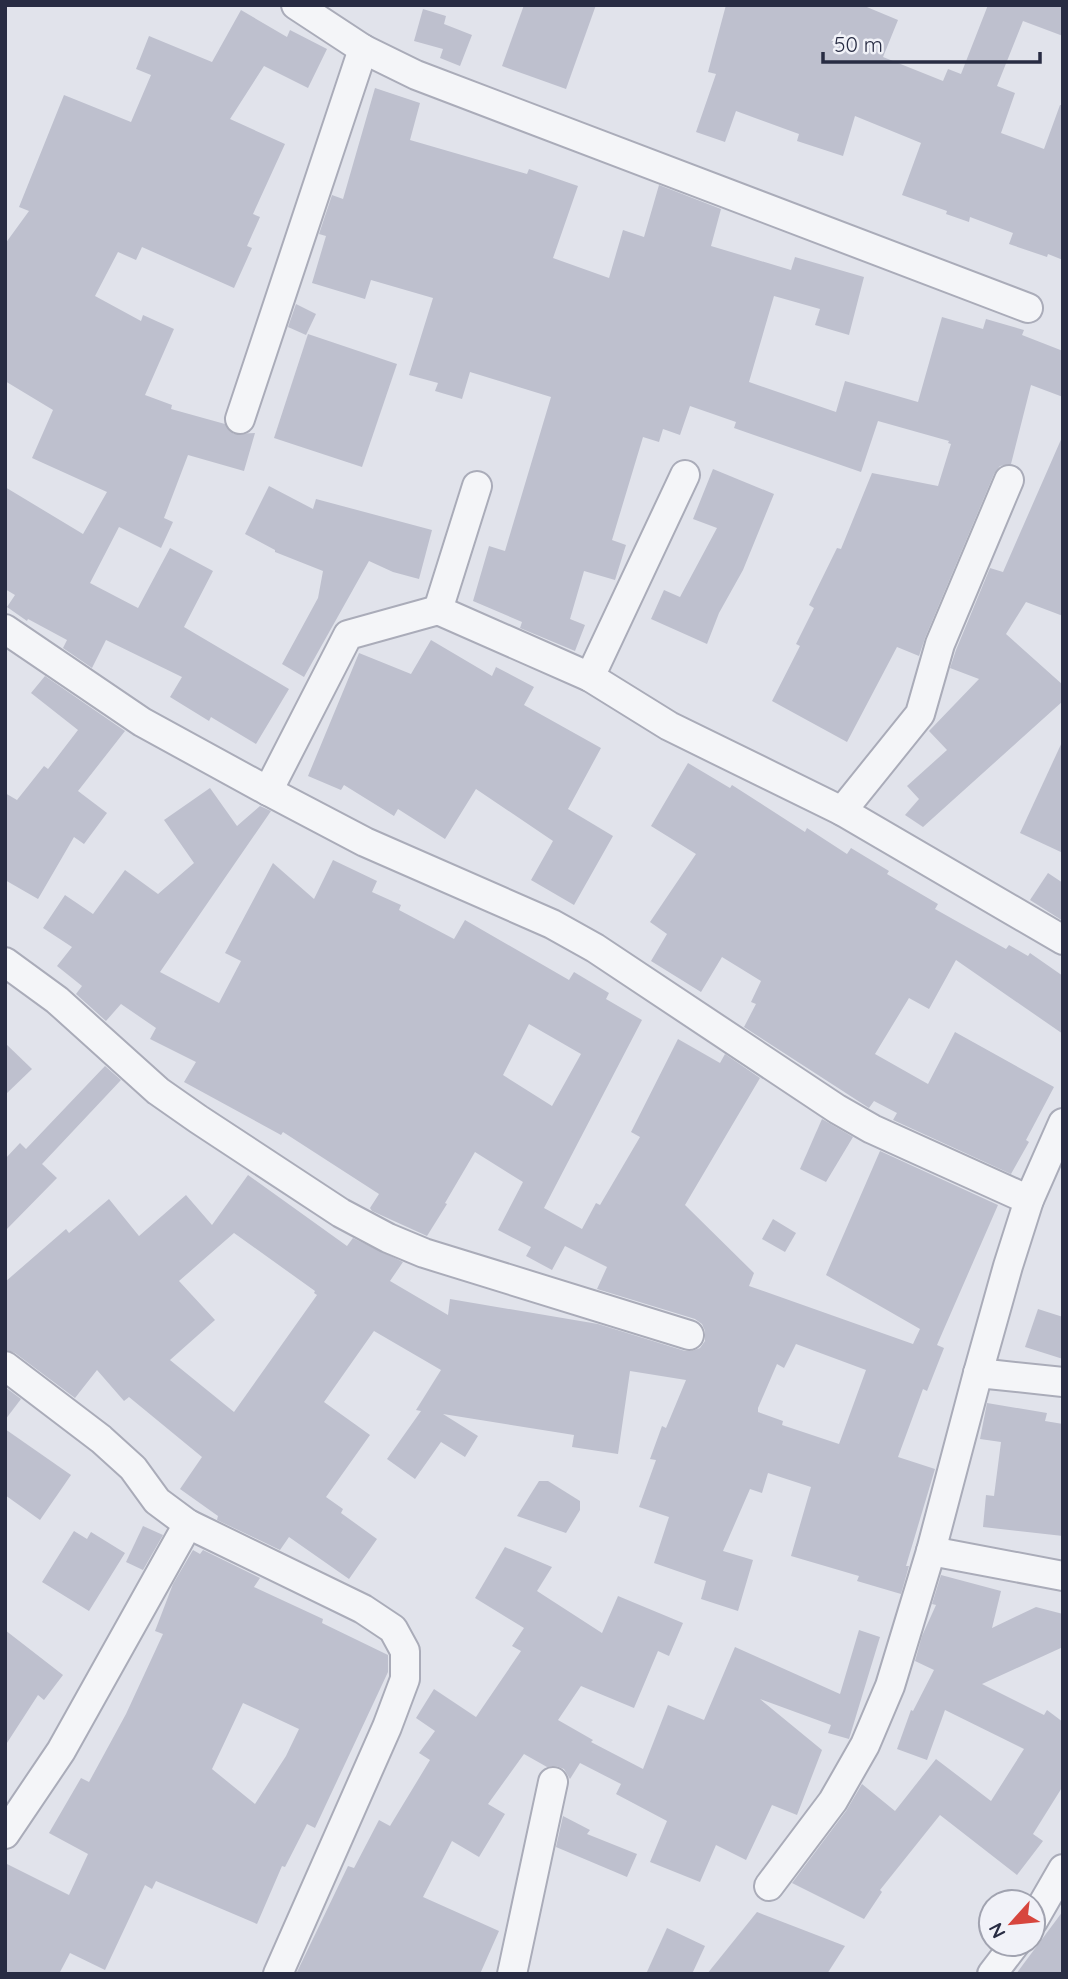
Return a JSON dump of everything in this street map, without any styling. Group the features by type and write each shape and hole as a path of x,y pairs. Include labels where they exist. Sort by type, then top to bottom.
{"street":[{"path":"296,5 363,49 416,75 1028,308"},
{"path":"240,419 363,49"},
{"path":"590,677 685,474"},
{"path":"842,811 920,714 940,644 1009,480"},
{"path":"438,610 477,486"},
{"path":"268,790 348,635 438,610 590,677 669,726 842,811 1063,940"},
{"path":"5,629 142,722 365,842 563,930 595,948 837,1109 872,1129 1029,1200"},
{"path":"5,962 57,1000 158,1091 341,1213 388,1238 424,1253 689,1335"},
{"path":"769,1886 833,1801 865,1745 890,1686 931,1551 978,1373 1029,1200 1063,1123"},
{"path":"5,1366 101,1438 133,1468 157,1501 188,1524 363,1609 393,1629 405,1651 405,1679 387,1727 278,1974"},
{"path":"978,1373 1063,1382"},
{"path":"5,1833 61,1751 188,1524"},
{"path":"931,1551 1063,1577"},
{"path":"512,1974 553,1782"},
{"path":"1047,1897 1063,1869"},
{"path":"992,1974 1004,1958"}],"building":[{"path":"524,5 596,5 566,89 502,66"},
{"path":"726,5 862,5 898,20 883,57 943,81 948,69 961,74 988,5 1063,5 1063,36 1023,21 997,86 1015,93 1001,133 1044,149 1060,105 1063,105 1063,260 1009,244 1013,233 970,217 969,222 902,195 921,143 855,116 843,156 797,141 799,134 736,111 725,142 696,132 716,74 708,72"},
{"path":"423,9 446,16 444,24 472,35 460,66 440,58 443,49 414,41"},
{"path":"241,10 287,37 290,30 327,49 308,88 264,66 230,119 285,144 253,214 260,217 247,246 252,248 234,288 142,247 136,260 118,252 95,296 141,321 143,315 174,329 145,395 172,405 171,409 225,424 234,434 255,433 244,471 188,455 164,518 173,522 161,548 119,527 90,583 138,608 170,548 213,571 184,627 289,689 256,744 211,717 209,721 170,697 182,677 106,640 92,668 63,648 67,640 28,619 27,621 7,607 15,595 5,589 5,487 83,534 107,492 32,458 53,410 5,381 5,244 29,211 19,207 64,95 131,122 151,75 136,69 149,36 212,62"},
{"path":"375,88 420,103 410,140 527,174 529,169 578,186 553,258 609,278 623,230 644,237 659,185 721,209 711,246 791,270 795,257 864,277 849,335 815,325 820,309 774,296 749,382 836,412 845,381 918,402 942,317 983,329 986,319 1024,330 1022,335 1063,351 1063,397 1031,385 1011,464 1000,466 994,474 919,656 897,647 847,742 772,701 800,646 796,644 814,608 809,605 837,548 841,549 872,473 938,486 951,444 949,441 878,421 861,472 734,428 736,422 690,406 680,435 663,429 659,442 643,437 612,540 626,545 615,580 584,571 570,619 585,625 575,651 520,628 522,622 473,601 489,546 505,551 551,397 470,372 462,399 435,391 438,383 409,375 433,298 371,280 365,299 312,283 326,236 319,234 332,195 343,199"},
{"path":"296,304 316,314 306,335 288,327"},
{"path":"308,334 397,364 362,467 274,438"},
{"path":"1063,435 1063,616 1026,602 1006,634 1063,685 1063,701 923,827 905,815 919,799 907,786 947,750 929,731 979,679 950,668 956,650 990,568 1003,572"},
{"path":"713,469 774,494 743,570 719,613 707,644 651,619 664,590 680,597 717,528 693,519"},
{"path":"269,486 313,509 316,499 432,530 419,579 393,572 369,561 304,677 282,664 318,598 323,571 275,552 245,534"},
{"path":"431,640 492,676 496,667 534,687 524,705 601,748 568,809 613,836 574,905 531,880 553,841 476,789 445,839 398,809 394,816 344,785 341,790 308,776 359,653 411,674"},
{"path":"45,676 125,731 78,791 107,813 84,844 74,837 38,899 5,880 5,793 17,800 44,766 48,769 78,730 31,693"},
{"path":"1063,740 1063,853 1020,833"},
{"path":"688,763 730,788 732,785 805,832 807,828 847,854 851,848 889,871 887,874 938,904 935,909 1006,949 1009,945 1028,956 1030,953 1063,976 1063,1034 956,960 929,1009 909,998 875,1054 928,1084 955,1032 1054,1087 1011,1174 893,1120 897,1113 874,1101 869,1108 744,1027 756,1004 751,1002 761,981 722,957 701,992 651,961 667,934 650,922 696,854 651,826"},
{"path":"210,788 237,826 260,806 271,811 160,972 219,1003 241,961 225,953 273,863 314,899 333,860 377,881 372,892 401,905 399,910 454,939 465,920 569,980 574,972 609,993 606,999 642,1020 544,1208 582,1229 596,1203 600,1205 640,1137 631,1132 678,1039 720,1063 725,1054 760,1078 685,1205 754,1273 749,1286 913,1344 920,1329 826,1275 880,1151 998,1205 937,1345 944,1348 927,1391 923,1389 898,1457 935,1469 906,1566 909,1566 901,1594 857,1581 859,1576 791,1556 811,1487 768,1473 762,1493 750,1489 723,1551 753,1560 738,1611 701,1599 706,1581 654,1563 669,1517 639,1507 656,1460 650,1459 662,1426 666,1428 686,1380 630,1371 618,1454 572,1447 574,1435 443,1414 478,1436 465,1457 441,1442 415,1479 387,1459 421,1411 416,1410 441,1370 374,1331 324,1402 370,1435 326,1497 343,1509 341,1513 377,1539 349,1579 289,1537 280,1550 217,1520 218,1516 180,1489 202,1457 129,1397 124,1401 97,1370 75,1398 15,1353 5,1350 5,1282 66,1229 69,1233 109,1199 139,1236 186,1195 212,1225 248,1175 347,1246 353,1238 403,1262 390,1281 448,1315 450,1299 598,1324 685,1351 700,1348 705,1341 702,1324 695,1319 597,1289 607,1267 565,1246 552,1270 526,1256 531,1247 498,1230 523,1182 475,1152 427,1236 372,1211 370,1208 379,1194 283,1132 281,1135 184,1082 196,1062 150,1039 156,1028 121,1004 106,1021 76,994 82,986 57,966 72,947 43,928 65,895 93,914 125,870 158,894 194,863 164,820","holes":["529,1024 581,1054 552,1106 503,1075","234,1233 317,1295 234,1412 170,1360 215,1320 179,1281","796,1344 866,1370 839,1444 782,1425 783,1421 758,1412 777,1364 784,1368"]},
{"path":"1048,873 1063,883 1063,921 1030,900"},
{"path":"5,1043 32,1069 5,1095"},
{"path":"105,1066 121,1080 42,1164 57,1178 5,1231 5,1159 20,1143 26,1149"},
{"path":"822,1119 853,1137 826,1182 800,1169"},
{"path":"773,1219 796,1233 785,1252 762,1239"},
{"path":"1038,1309 1063,1317 1063,1359 1025,1347"},
{"path":"5,1387 21,1399 5,1420"},
{"path":"987,1403 1047,1413 1045,1421 1063,1424 1063,1536 983,1527 986,1495 994,1496 1001,1442 980,1439"},
{"path":"5,1429 71,1475 40,1520 5,1495"},
{"path":"539,1481 548,1481 580,1501 580,1510 566,1533 517,1516"},
{"path":"143,1526 163,1535 143,1570 126,1562"},
{"path":"74,1531 87,1539 91,1532 125,1553 89,1611 42,1582"},
{"path":"505,1547 552,1567 537,1591 602,1633 618,1596 683,1623 669,1656 658,1651 634,1708 581,1686 558,1720 593,1740 591,1742 643,1769 668,1705 704,1720 735,1647 840,1694 859,1630 880,1637 849,1739 828,1733 831,1725 760,1699 822,1750 797,1815 772,1805 746,1860 716,1845 700,1882 650,1862 667,1821 616,1794 621,1784 580,1763 570,1779 564,1769 547,1767 524,1754 488,1804 505,1814 479,1857 452,1841 423,1897 499,1931 480,1974 296,1974 348,1866 354,1868 379,1820 390,1826 430,1760 419,1753 435,1731 416,1718 434,1689 476,1717 521,1651 512,1646 524,1628 475,1598"},
{"path":"193,1550 200,1554 203,1550 260,1578 254,1587 323,1619 322,1623 388,1655 388,1672 315,1828 307,1824 285,1867 282,1866 257,1924 156,1881 152,1889 145,1885 105,1970 70,1953 59,1974 5,1974 5,1863 69,1895 88,1854 49,1833 81,1778 89,1782 126,1714 163,1634 155,1631 173,1584","holes":["243,1703 299,1729 286,1756 255,1804 212,1769"]},
{"path":"941,1575 1001,1591 992,1628 1036,1607 1063,1614 1063,1647 982,1684 1044,1715 1047,1710 1063,1722 1063,1786 1033,1834 1043,1841 1017,1875 940,1815 880,1890 882,1892 864,1919 792,1883 846,1811 862,1784 895,1811 936,1759 991,1801 1024,1749 945,1710 927,1760 897,1749 911,1710 913,1711 934,1670 915,1661 922,1636 936,1605 932,1604"},
{"path":"5,1630 63,1675 44,1700 38,1695 5,1746"},
{"path":"563,1816 590,1830 587,1834 637,1854 627,1877 556,1847"},
{"path":"1063,1911 1063,1974 1016,1974 1028,1958 1047,1958 1047,1932"},
{"path":"757,1912 845,1946 827,1974 707,1974"},
{"path":"667,1928 705,1946 692,1974 646,1974"}]}
